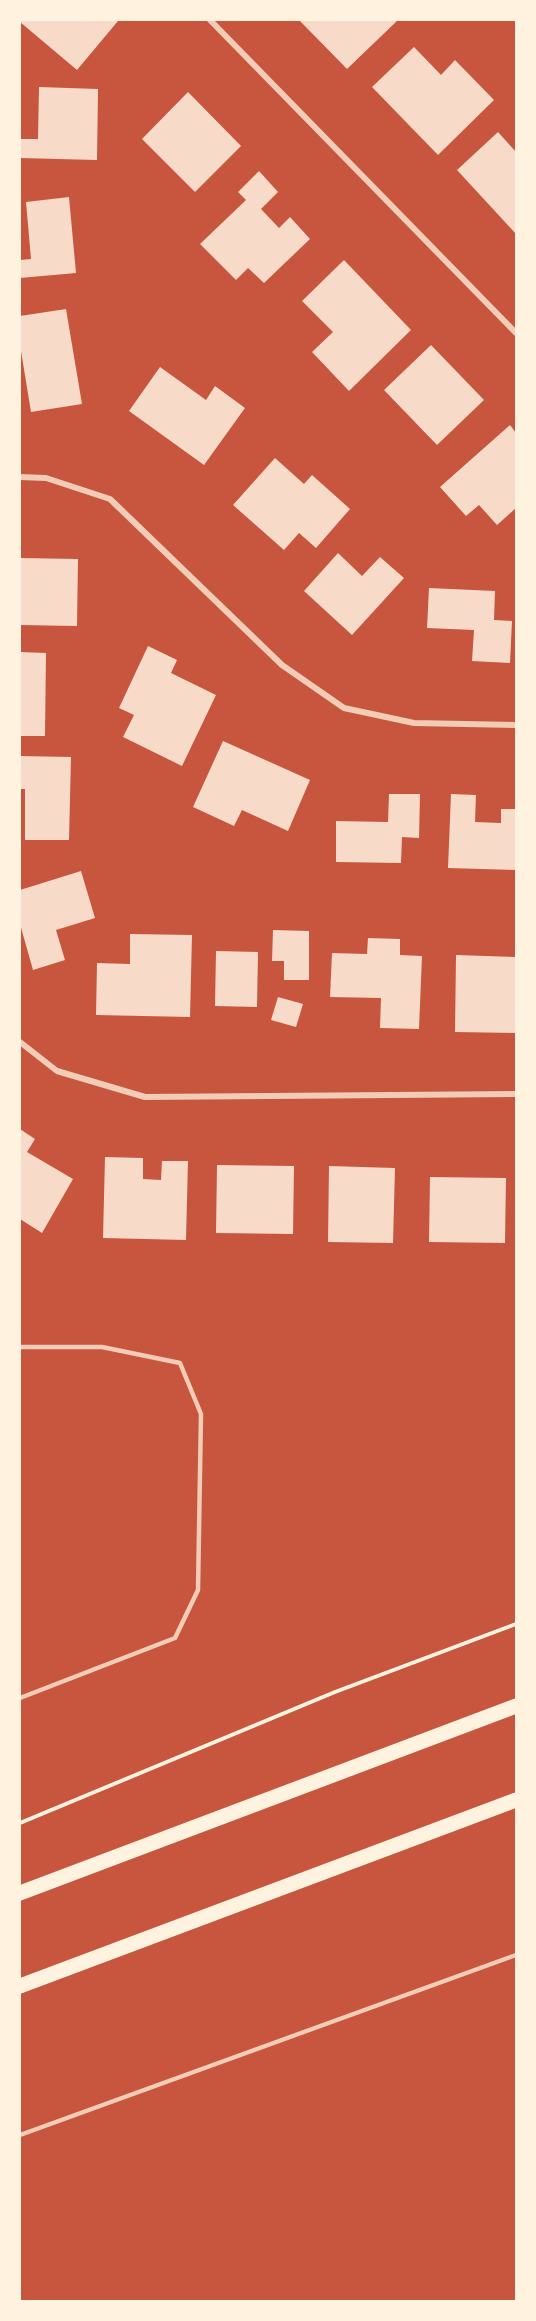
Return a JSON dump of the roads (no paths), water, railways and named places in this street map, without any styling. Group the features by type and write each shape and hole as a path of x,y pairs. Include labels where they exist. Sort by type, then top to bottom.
{"main road":[{"path":"20,1893 516,1706"},
{"path":"20,1986 516,1800"}],"street":[{"path":"210,20 516,333"},
{"path":"20,477 46,478 110,499 282,665 344,708 414,723 516,725"},
{"path":"20,1042 57,1071 145,1097 516,1094"}],"lane":[{"path":"20,1347 102,1347 180,1363 201,1414 198,1590 175,1638 20,1698"},
{"path":"20,2135 516,1955"}]}
